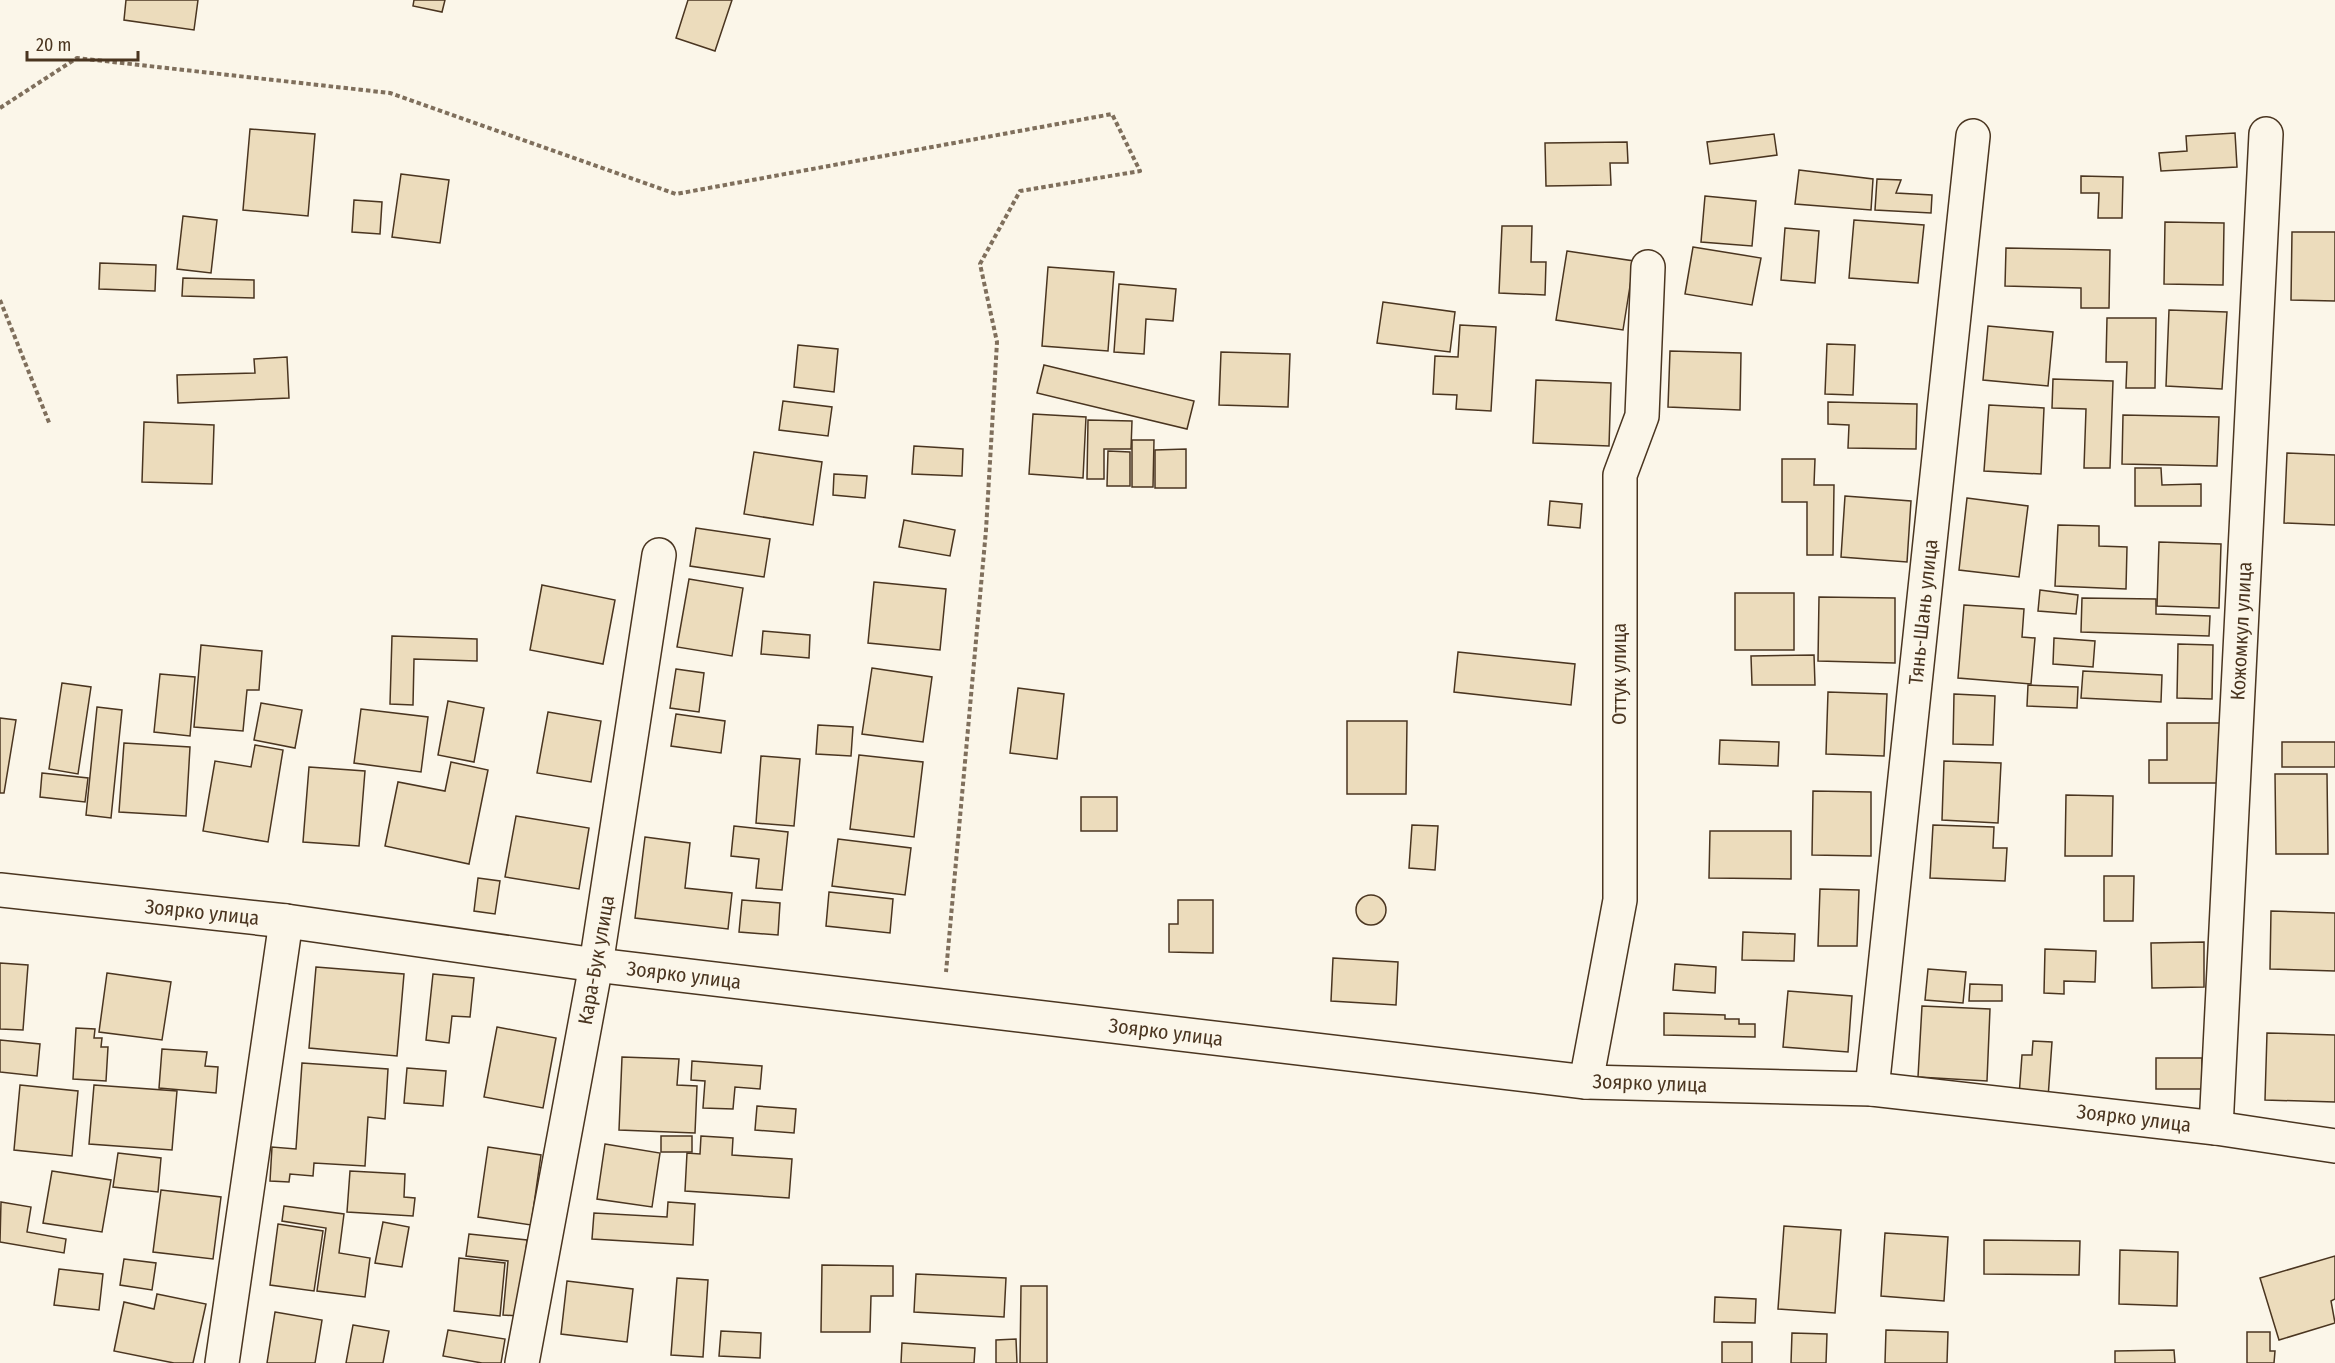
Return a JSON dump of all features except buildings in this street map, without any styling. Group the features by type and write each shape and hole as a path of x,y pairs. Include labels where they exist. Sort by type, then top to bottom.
{"street":[{"name":"Кожомкул улица","path":"2216,1128 2266,134"},
{"name":"Тянь-Шань улица","path":"1872,1089 1973,136"},
{"name":"Оттук улица","path":"1586,1082 1620,900 1620,475 1642,416 1648,267"},
{"name":"Кара-Бук улица","path":"522,1363 596,965 659,555"},
{"name":"Зоярко улица","path":"0,890 286,921 596,965 1586,1082 1872,1089 2216,1128 2335,1146"},
{"path":"222,1363 286,921"}],"path":[{"path":"0,108 77,58 390,93 676,194 1112,114 1140,171 1020,191 980,264 998,342 986,530 943,1006"},
{"path":"0,300 50,425"}]}
